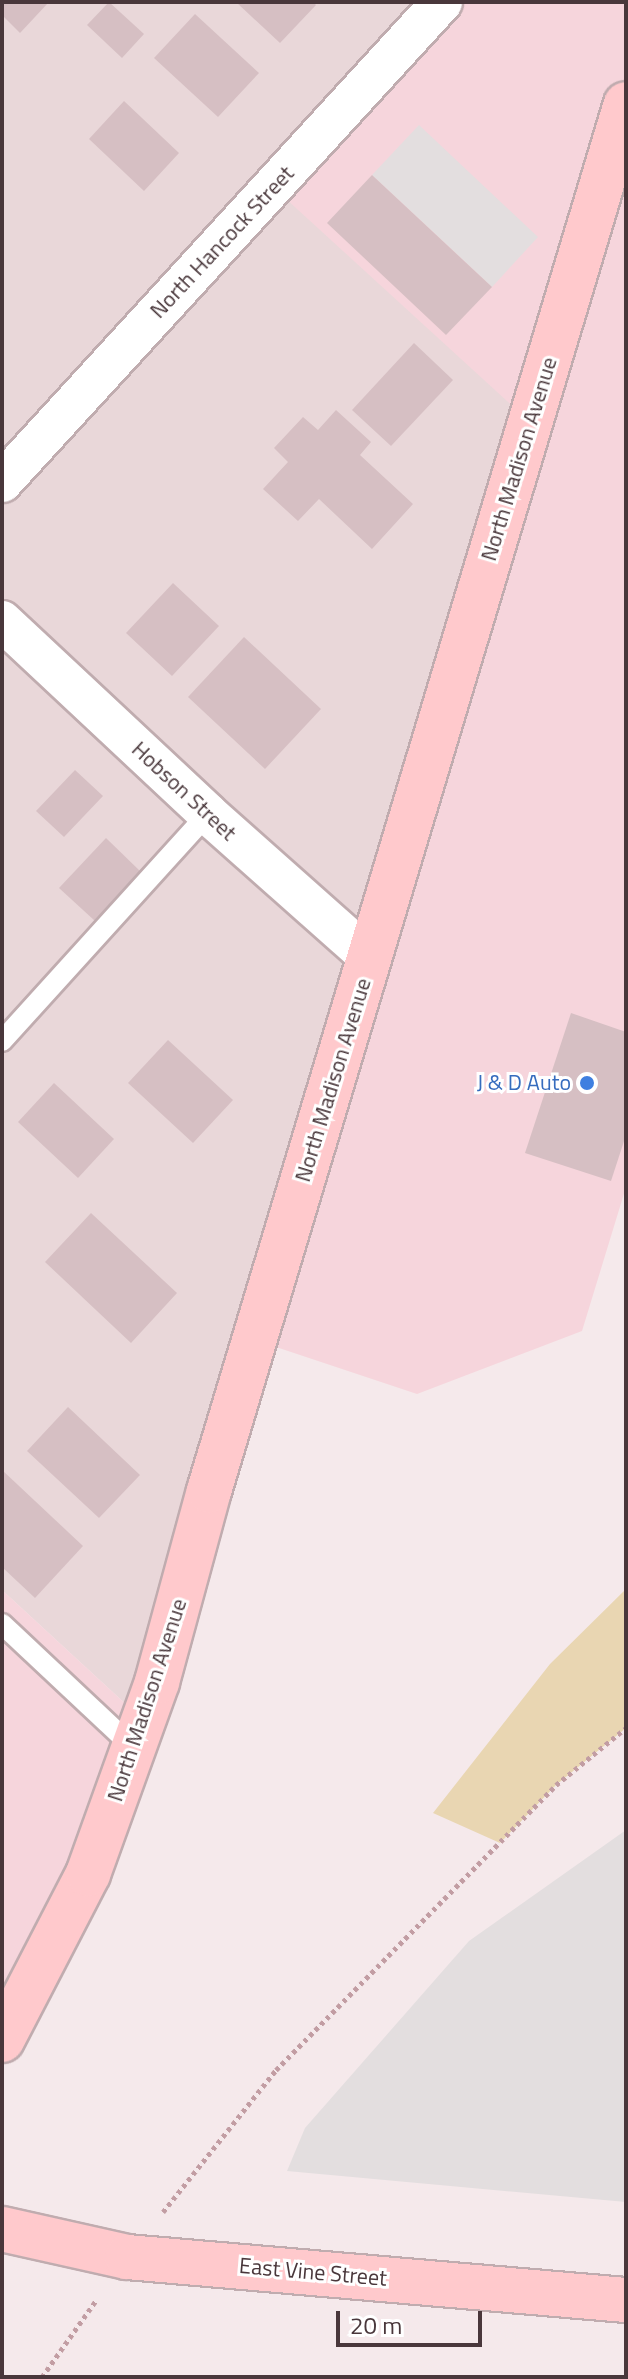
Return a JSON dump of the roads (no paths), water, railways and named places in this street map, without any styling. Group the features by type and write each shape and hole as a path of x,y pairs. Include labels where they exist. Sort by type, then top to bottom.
{"main road":[{"name":"North Madison Avenue","path":"2,2040 88,1874 157,1682 209,1491 626,104"},
{"name":"East Vine Street","path":"2,2229 127,2257 626,2300"}],"street":[{"name":"North Hancock Street","path":"2,482 442,2"},
{"name":"Hobson Street","path":"2,621 208,814 370,958"}],"lane":[{"path":"2,1041 208,814"},
{"path":"2,1624 133,1747"}],"place":[{"name":"J & D Auto","path":"587,1083"}]}
